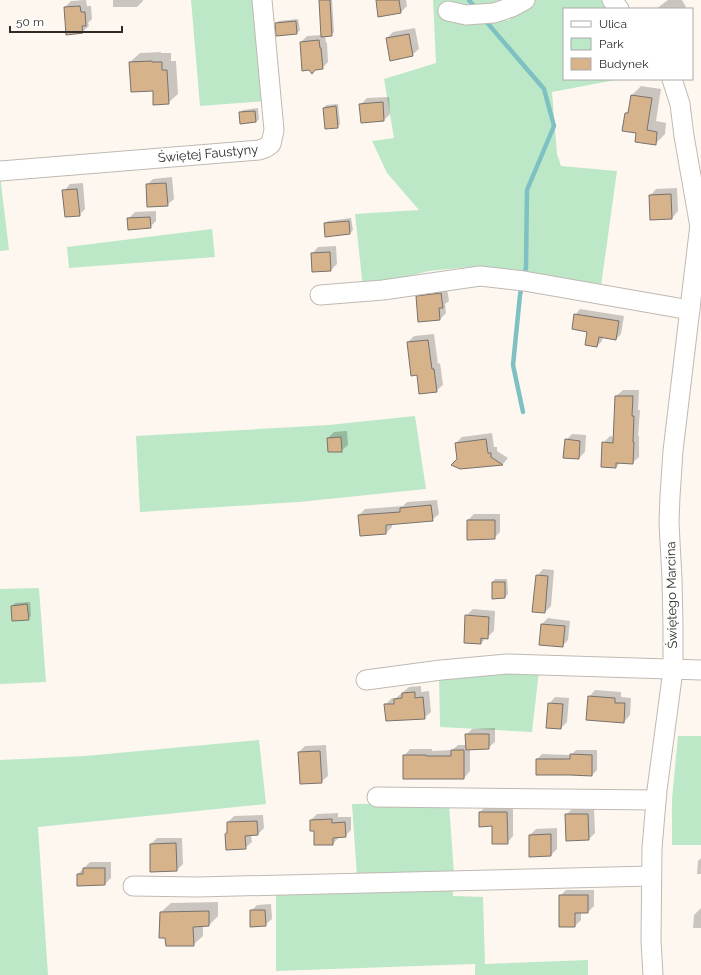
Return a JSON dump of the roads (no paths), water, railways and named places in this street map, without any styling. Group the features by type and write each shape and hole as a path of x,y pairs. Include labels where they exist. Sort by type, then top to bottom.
{"street":[{"name":"Świętej Faustyny","path":"0,171 259,150 265,148 270,144 273,138 274,130 262,0"},
{"path":"448,11 466,15 494,14 525,0"},
{"path":"612,0 618,8"},
{"name":"Świętego Marcina","path":"653,975 651,940 652,848 656,800 673,670 672,579 669,523 670,496 673,451 694,299 701,222 684,136 680,104 672,80"},
{"path":"320,295 383,290 480,276 694,299"},
{"path":"366,680 441,670 507,664 701,670"},
{"path":"377,797 656,800"},
{"path":"133,886 198,887 652,876"}],"waterway":[{"path":"469,0 477,10"},
{"path":"484,19 544,89 554,126 527,190 526,267 524,276"},
{"path":"522,285 513,365 523,412"}]}
